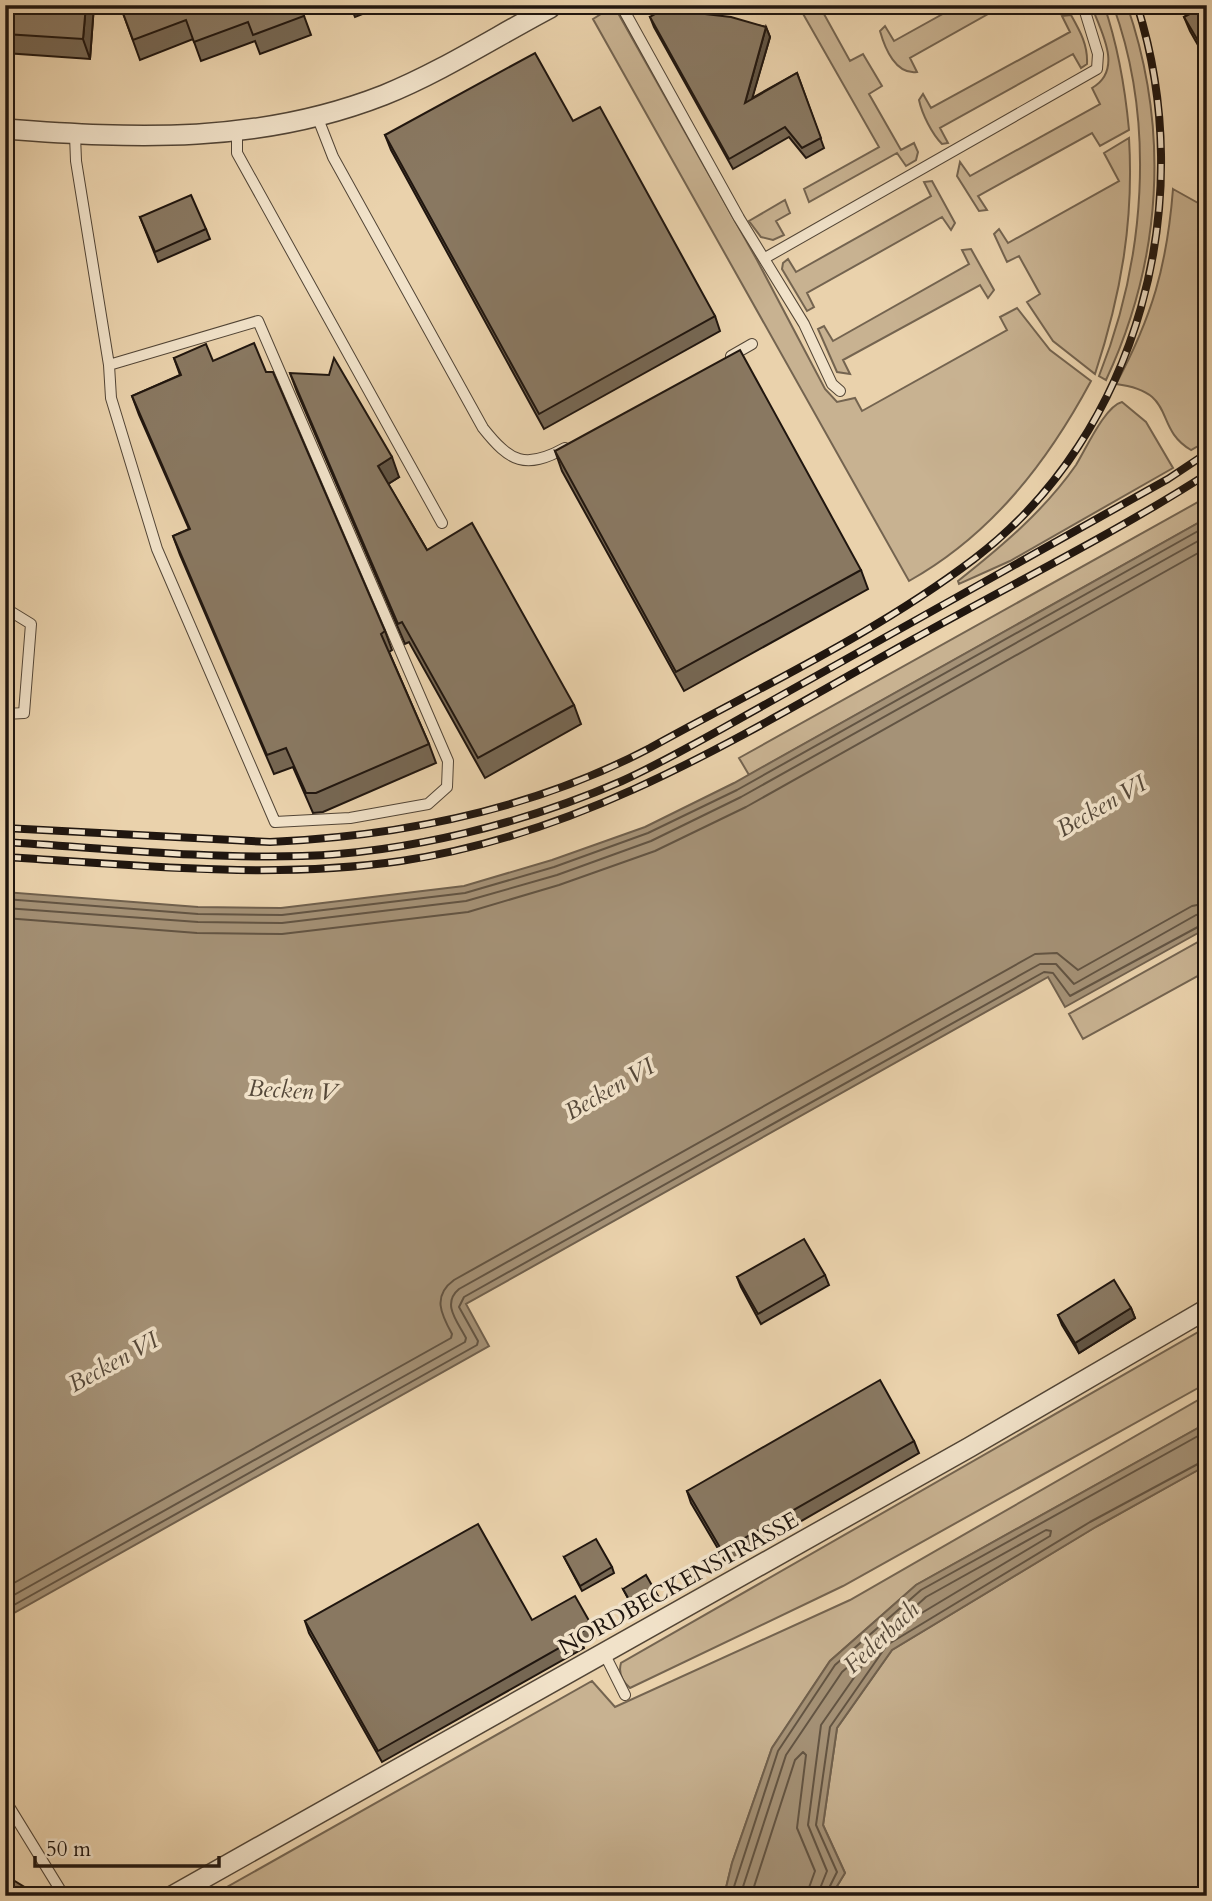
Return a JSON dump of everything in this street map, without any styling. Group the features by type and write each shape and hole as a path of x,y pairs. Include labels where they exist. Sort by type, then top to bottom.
{"street":[{"path":"5,129 75,135 168,137 266,129 385,94 551,6"},
{"name":"NORDBECKENSTRASSE","path":"172,1896 1207,1309"}],"lane":[{"path":"621,5 739,218 804,324 832,384 840,391"},
{"path":"765,258 1097,69 1098,54 1083,5"},
{"path":"317,116 333,157 483,428 503,454 525,461 545,459 570,445"},
{"path":"237,132 237,153 442,523"},
{"path":"75,135 76,161 109,365 111,398 157,549 275,822 350,818 428,804 447,787 448,761 258,321 109,365"},
{"path":"716,365 752,344"},
{"path":"5,425 5,450"},
{"path":"5,608 31,624 24,713 5,714"},
{"path":"604,1653 625,1695"},
{"path":"5,1800 64,1896"}],"shaded area":[{"path":"798,5 819,5 850,61 863,54 882,86 869,94 901,150 914,143 918,152 916,160 906,166 897,153 809,202 804,189 879,147"},
{"path":"959,5 1004,5 910,58 917,72 910,72 897,65 882,38 880,31 885,26 894,41"},
{"path":"1091,5 1104,5 1109,20 1120,67 1129,130 1100,146 1092,133 978,196 987,210 979,211 957,176 960,162 970,176 1100,104 1092,88 1102,80 1107,71 1107,50"},
{"path":"1113,5 1127,5 1141,52 1150,99 1154,194 1149,242 1139,288 1125,335 1106,380 1099,376 1115,332 1135,239 1140,144 1127,50"},
{"path":"614,6 757,260 825,389 837,402 855,398 862,411 1007,330 1000,317 1017,308 1050,350 1091,381 1056,440 1014,494 966,542 909,581 593,19"},
{"path":"1071,15 1085,44 1087,64 1081,68 1073,54 940,128 948,143 942,144 922,111 919,100 923,94 931,108 1070,32 1062,16"},
{"path":"1129,138 1129,199 1124,258 1112,315 1095,374 1053,341 1027,302 1040,294 1019,256 1007,262 994,234 999,229 1008,243 1119,181 1104,153"},
{"path":"932,181 955,223 951,230 942,217 807,293 814,307 807,311 782,269 783,263 788,259 796,272 931,196 924,182"},
{"path":"1173,189 1207,208 1207,441 1191,450 1179,441 1157,402 1149,394 1116,384 1129,360 1156,290 1167,243"},
{"path":"785,200 790,213 776,221 784,235 773,240 761,237 749,221"},
{"path":"971,249 994,290 988,298 980,285 843,360 850,374 837,372 818,329 824,326 833,341 969,264 962,250"},
{"path":"1122,402 1146,422 1173,468 1010,561 959,584 958,581 1006,541 1050,498 1076,465 1109,411"},
{"path":"1207,497 1207,518 749,775 739,758"},
{"path":"1207,937 1207,971 1083,1039 1069,1014"},
{"path":"1207,1327 1207,1383 843,1586 630,1688 623,1680 620,1673 621,1663"},
{"path":"1207,1395 1207,1423 916,1585 830,1661 772,1748 732,1863 724,1896 211,1896 592,1681 615,1707 850,1600"},
{"path":"1207,1465 1207,1896 831,1896 845,1873 823,1825 837,1728 892,1650 1094,1528"}],"water":[{"path":"1207,518 1207,928 1065,1007 1048,977 466,1304 489,1346 5,1618 5,892 198,907 281,908 464,886 552,860 645,827 734,783"},
{"name":"Federbach","path":"1207,1423 1207,1465 1094,1528 892,1650 837,1728 823,1825 845,1873 831,1896 724,1896 732,1863 772,1748 830,1661 916,1585"}],"building":[{"path":"5,5 86,5 83,39 5,34"},
{"path":"120,5 300,5 304,16 253,35 248,22 194,42 186,20 133,40"},
{"path":"671,5 693,5 697,13 731,17 766,27 745,103 797,73 821,138 802,148 785,127 729,159 650,17"},
{"path":"1197,5 1207,5 1207,56 1184,17 1199,9"},
{"path":"535,53 573,121 600,107 715,316 539,414 385,135"},
{"path":"191,195 206,229 155,252 140,217"},
{"path":"254,343 266,372 273,372 385,631 381,634 429,744 316,793 306,793 286,748 267,755 173,536 190,529 132,396 181,375 174,358 206,344 213,361"},
{"path":"740,350 861,570 676,672 555,451"},
{"path":"334,358 392,457 378,466 427,550 472,523 574,705 478,758 402,622 398,624 290,373 329,375"},
{"path":"804,1239 825,1275 758,1314 737,1277"},
{"path":"1114,1280 1131,1308 1075,1343 1058,1315"},
{"path":"880,1380 914,1441 722,1551 687,1491"},
{"path":"478,1524 532,1620 575,1596 592,1626 578,1634 580,1636 378,1751 305,1621"},
{"path":"596,1539 612,1567 580,1586 564,1557"},
{"path":"646,1575 658,1596 635,1610 623,1589"},
{"path":"5,1880 13,1880 26,1888 29,1896 5,1896"}],"railway":[{"path":"5,828 270,842 368,834 465,816 513,803 605,770 650,748 856,636 897,612 974,559 1031,507 1078,447 1115,379 1141,308 1156,232 1161,156 1155,79 1137,5"},
{"path":"5,842 265,857 342,854 424,842 546,810 622,781 687,748 1168,479 1207,453"},
{"path":"5,857 154,867 302,870 401,861 471,847 538,827 603,803 729,743 1098,539 1207,474"}],"water label":[{"name":"Becken VI","path":"1101,806"},
{"name":"Becken VI","path":"609,1089"},
{"name":"Becken V","path":"293,1090"},
{"name":"Becken VI","path":"113,1362"}]}
